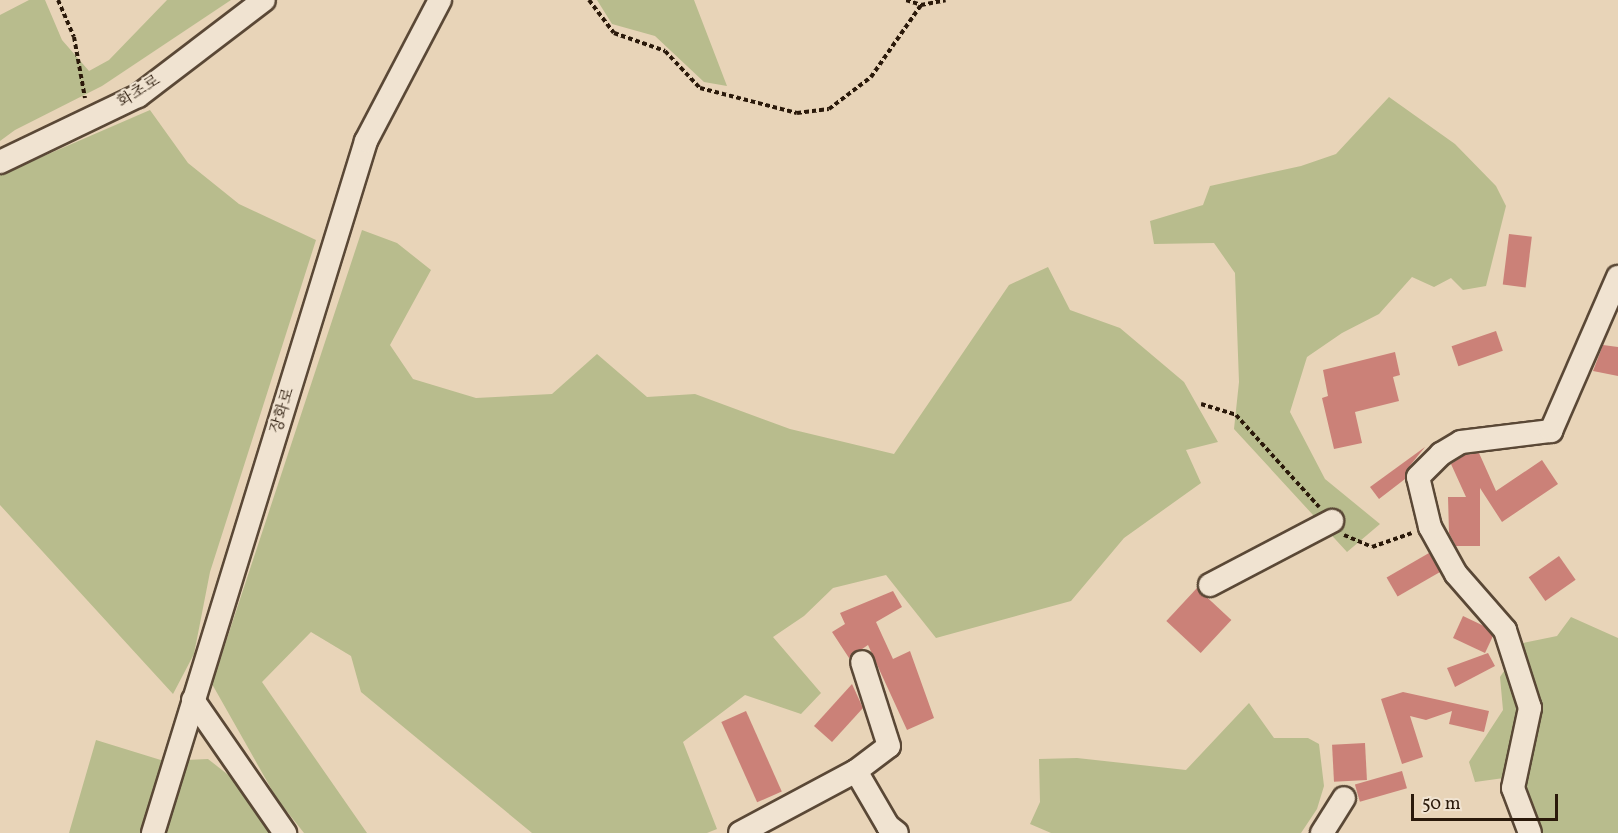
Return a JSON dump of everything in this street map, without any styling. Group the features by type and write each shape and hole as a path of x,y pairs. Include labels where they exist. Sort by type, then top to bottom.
{"street":[{"name":"화초로","path":"0,162 138,96 264,0"},
{"name":"장화로","path":"153,833 366,141 440,0"},
{"path":"1530,833 1513,788 1530,708 1505,630 1456,574 1430,527 1418,477 1441,454 1461,442 1551,431 1618,277"},
{"path":"1210,585 1332,521"},
{"path":"740,833 856,771 889,746 862,662"},
{"path":"193,700 285,833"},
{"path":"856,771 888,826 897,833"},
{"path":"1322,833 1344,798"}],"path":[{"path":"58,0 74,38 89,120"},
{"path":"589,0 614,33 665,51 700,88 798,113 829,109 871,77 921,5"},
{"path":"906,0 921,5 946,0"},
{"path":"1201,404 1236,415 1347,537 1372,547 1430,527"}],"green space":[{"path":"29,0 45,0 62,40 89,71 109,60 167,0 231,0 102,86 15,130 0,141 0,15"},
{"path":"597,0 694,0 727,86 704,82 655,36 612,24"},
{"path":"1389,97 1455,144 1496,186 1506,206 1486,286 1463,290 1451,278 1434,287 1412,277 1379,314 1342,333 1307,357 1290,412 1325,479 1380,524 1347,552 1234,429 1239,382 1235,273 1214,243 1154,244 1150,221 1203,205 1210,186 1301,166 1336,154"},
{"path":"150,110 188,163 239,204 316,240 210,572 194,654 173,694 0,505 0,175"},
{"path":"362,230 397,243 431,270 390,345 413,379 476,398 552,394 597,354 647,397 695,394 790,429 894,454 1009,285 1048,267 1070,310 1120,328 1184,382 1218,442 1186,450 1201,483 1124,538 1071,601 936,638 886,575 833,588 804,616 773,637 821,693 801,714 745,695 683,742 717,829 707,833 532,833 361,692 351,656 311,632 262,682 367,833 304,833 277,799 212,684"},
{"path":"1571,617 1618,638 1618,833 1521,833 1504,778 1475,782 1469,762 1503,710 1500,677 1523,643 1557,636"},
{"path":"1249,703 1274,738 1308,738 1319,744 1324,786 1317,809 1301,833 1051,833 1030,824 1040,802 1039,759 1077,758 1186,770"},
{"path":"96,740 164,761 208,759 231,777 270,833 69,833"}],"building":[{"path":"1509,234 1532,237 1526,287 1503,285"},
{"path":"1496,331 1503,351 1458,366 1452,346"},
{"path":"1603,345 1618,347 1618,376 1593,371"},
{"path":"1395,352 1400,375 1393,377 1399,401 1355,412 1362,443 1334,449 1322,398 1328,396 1323,370"},
{"path":"1425,447 1408,468 1405,479 1379,499 1370,487"},
{"path":"1479,453 1496,491 1542,460 1558,484 1502,522 1480,488 1480,546 1456,546 1449,533 1448,497 1466,497 1451,464 1465,455"},
{"path":"1429,553 1440,572 1398,597 1387,578"},
{"path":"1559,556 1576,580 1545,601 1529,577"},
{"path":"1197,588 1231,620 1201,653 1166,621"},
{"path":"893,591 902,607 876,622 893,659 910,651 934,718 907,730 868,645 849,658 832,632 845,624 840,613"},
{"path":"1463,616 1484,626 1493,636 1485,653 1453,638"},
{"path":"1488,653 1495,666 1455,687 1447,668"},
{"path":"852,684 863,708 832,742 814,726"},
{"path":"1403,692 1489,711 1484,732 1449,724 1452,711 1426,720 1410,716 1423,757 1402,764 1381,699"},
{"path":"746,711 782,791 757,802 721,722"},
{"path":"1365,743 1367,780 1334,782 1332,745"},
{"path":"1402,771 1407,788 1360,802 1355,785"}]}
